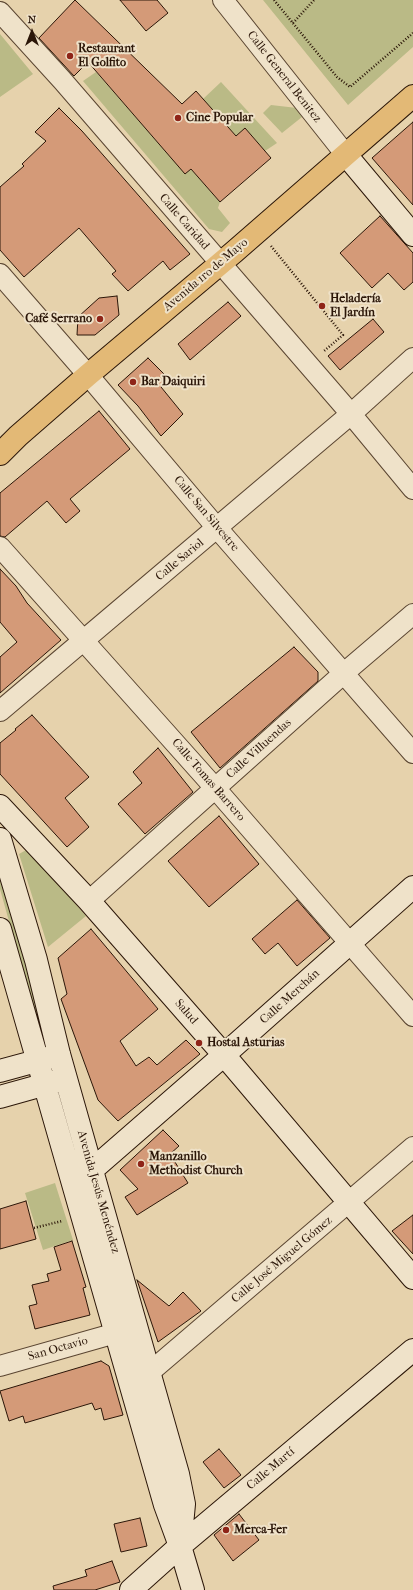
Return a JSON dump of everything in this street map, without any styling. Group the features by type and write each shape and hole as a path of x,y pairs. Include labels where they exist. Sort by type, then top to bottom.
{"main road":[{"name":"Avenida 1ro de Mayo","path":"0,454 9,439 88,375 259,230 413,96"},
{"path":"346,155 413,235"},
{"name":"Salud","path":"0,806 89,901 224,1055 413,1278"},
{"name":"Avenida Jesús Menéndez","path":"0,839 36,960 59,1054 178,1474 184,1504 180,1546"},
{"name":"Calle Merchán","path":"74,1182 92,1170 413,887"},
{"name":"Avenida Jesús Menéndez","path":"0,929 44,1085 74,1182 165,1505 180,1546 193,1590"},
{"path":"0,1071 59,1054"},
{"path":"0,1097 66,1078"},
{"name":"Calle Martí","path":"131,1590 180,1546 413,1350"}],"street":[{"name":"Calle General Benitez","path":"223,0 346,155"},
{"name":"Calle Caridad","path":"0,12 62,80 351,414 413,490"},
{"name":"Calle San Silvestre","path":"0,274 88,375 217,528 413,753"},
{"name":"Calle Sariol","path":"0,712 351,414 413,358"},
{"name":"Calle Tomas Barrero","path":"0,546 215,788 413,1016"},
{"name":"Calle Villuendas","path":"89,901 344,673 413,614"},
{"name":"Calle José Miguel Gómez","path":"150,1372 413,1147"},
{"name":"San Octavio","path":"0,1366 116,1333"}],"path":[{"path":"274,0 337,77 350,87 413,33"},
{"path":"293,23 314,0"},
{"path":"259,230 343,335"},
{"path":"34,1228 83,1215"}],"green space":[{"path":"263,0 413,0 413,47 348,105"},
{"path":"0,34 33,74 0,97"},
{"path":"96,72 185,173 191,169 220,202 218,208 230,223 222,232 209,229 83,81"},
{"path":"221,82 277,143 265,151 245,128 236,136 203,99"},
{"path":"271,105 297,108 302,117 282,133 263,113"},
{"path":"28,849 86,916 48,947 19,854"},
{"path":"0,874 48,1046 44,1047 0,889"},
{"path":"55,1183 73,1240 43,1250 25,1193"}],"building":[{"path":"75,0 182,104 196,91 236,136 245,128 271,158 220,202 191,169 185,174 88,62 74,76 39,38"},
{"path":"120,0 157,0 168,13 146,31"},
{"path":"59,108 82,131 190,254 170,270 163,261 128,291 112,274 116,271 79,228 24,277 0,250 0,187 24,166 22,164 46,141 35,132"},
{"path":"413,122 413,205 372,158"},
{"path":"380,216 413,253 413,282 404,290 388,273 372,288 340,253"},
{"path":"117,296 119,315 95,335 77,335 78,317 99,298"},
{"path":"228,302 241,316 190,360 178,344"},
{"path":"373,319 384,332 340,370 328,356"},
{"path":"148,358 169,379 161,387 183,414 161,436 138,406 118,385"},
{"path":"99,411 130,449 70,499 80,511 66,523 47,501 5,537 0,536 0,493"},
{"path":"0,569 16,586 27,603 61,640 0,693 0,657 17,642 0,622"},
{"path":"294,647 318,672 318,681 220,768 191,732"},
{"path":"32,715 89,777 65,798 89,827 67,847 0,774 0,743"},
{"path":"158,748 193,792 145,834 118,804 142,783 133,772"},
{"path":"219,816 259,864 209,907 168,861"},
{"path":"297,900 330,938 297,966 278,943 265,954 252,939"},
{"path":"91,929 158,1009 120,1041 136,1066 149,1057 157,1065 186,1040 200,1054 118,1121 98,1100 61,999 67,994 58,958"},
{"path":"163,1130 179,1146 170,1154 188,1183 137,1215 125,1197 138,1189 120,1170"},
{"path":"26,1201 36,1239 0,1249 0,1209"},
{"path":"413,1215 413,1254 392,1231"},
{"path":"72,1241 86,1287 83,1288 90,1315 35,1329 29,1306 37,1304 32,1285 49,1281 47,1274 61,1270 54,1247"},
{"path":"137,1280 169,1306 183,1292 201,1311 158,1342"},
{"path":"101,1361 109,1366 123,1415 104,1420 101,1408 95,1410 92,1403 25,1423 23,1416 9,1421 0,1391"},
{"path":"219,1449 241,1475 224,1488 203,1462"},
{"path":"239,1514 259,1540 233,1561 214,1535"},
{"path":"140,1518 147,1546 121,1552 114,1524"},
{"path":"112,1561 120,1582 95,1590 54,1590 53,1586 87,1576 85,1570"}],"place":[{"name":"Restaurant El Golfito","path":"70,56"},
{"name":"Cine Popular","path":"178,118"},
{"name":"Heladería El Jardín","path":"322,306"},
{"name":"Café Serrano","path":"100,319"},
{"name":"Bar Daiquiri","path":"133,382"},
{"name":"Hostal Asturias","path":"199,1043"},
{"name":"Manzanillo Methodist Church","path":"141,1164"},
{"name":"Merca-Fer","path":"226,1530"}]}
